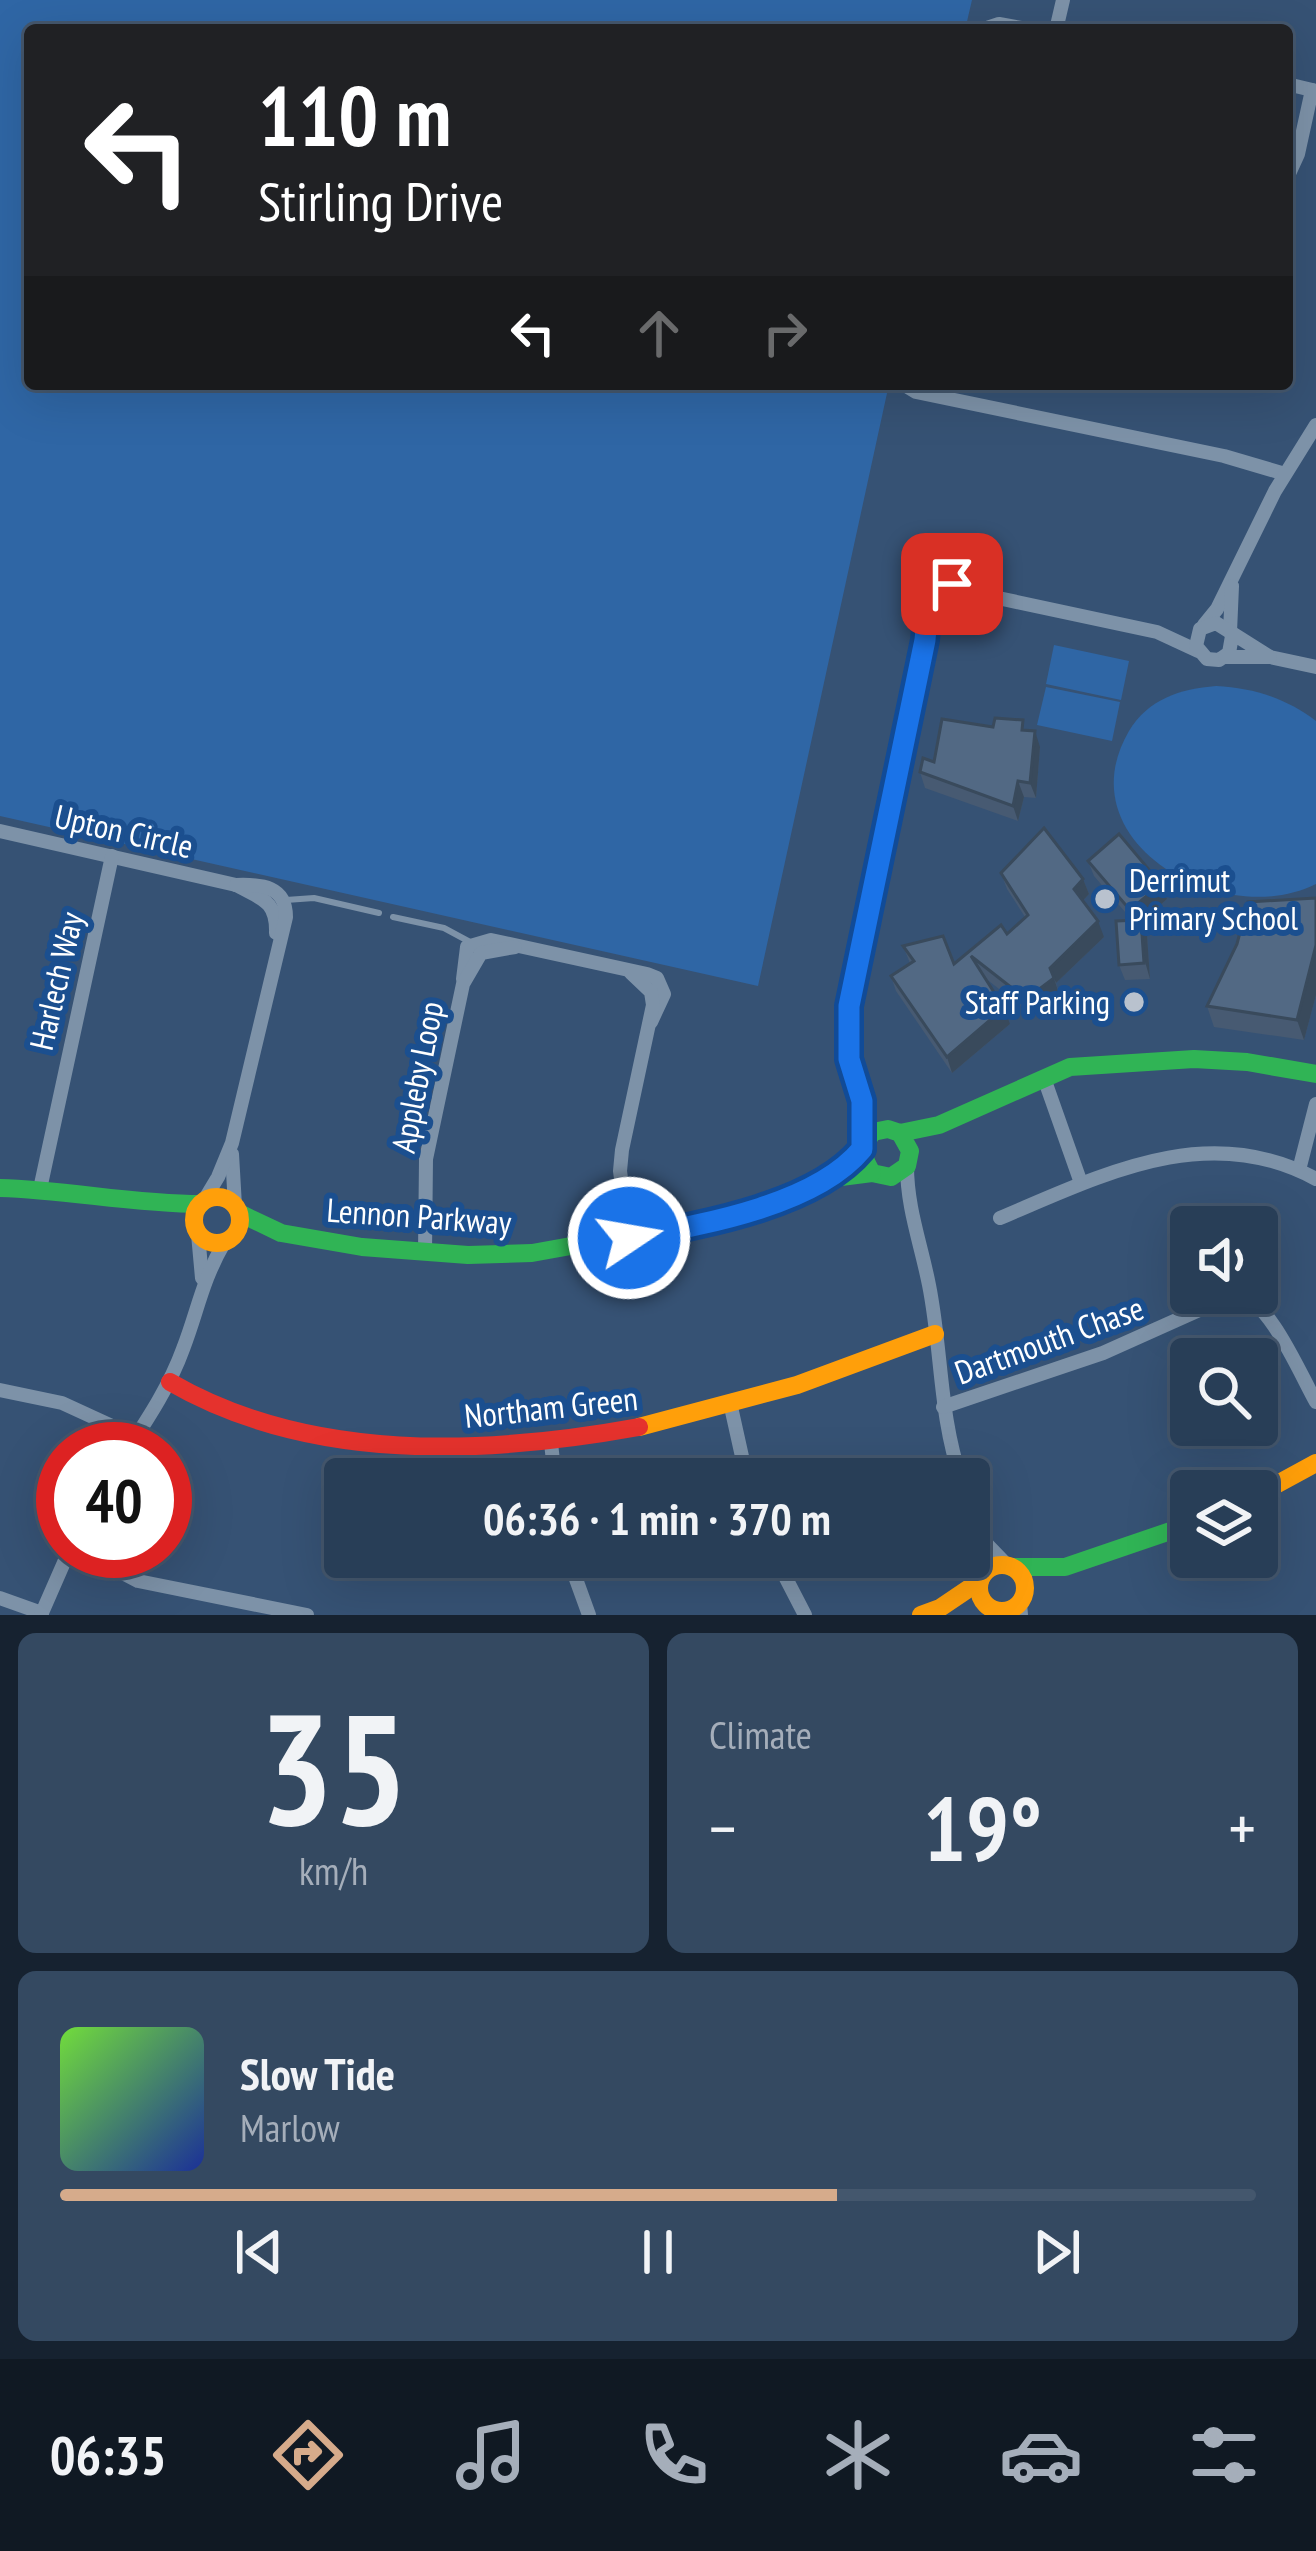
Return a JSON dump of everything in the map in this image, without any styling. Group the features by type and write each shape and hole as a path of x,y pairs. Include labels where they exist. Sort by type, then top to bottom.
{"street":[{"path":"1293,165 1314,90"},
{"path":"928,390 1285,474"},
{"path":"1198,651 1195,640 1316,425"},
{"path":"1244,464 1276,491"},
{"path":"1225,657 1232,648 1232,581"},
{"path":"908,1201 864,1162 862,1101 849,1059 852,981 925,640 941,601 984,595 1156,632 1213,661 1270,656 1316,667"},
{"path":"1156,632 1222,624 1270,656"},
{"name":"Upton Circle","path":"0,831 236,884 277,901"},
{"name":"Harlech Way","path":"40,1189 112,856"},
{"path":"202,1283 194,1214 218,1178 232,1143 276,956 277,901"},
{"path":"476,948 490,940 631,974 657,988 622,1150 620,1172 629,1238"},
{"name":"Appleby Loop","path":"425,1253 426,1159 463,985 463,957 476,948"},
{"name":"Lennon Parkway","path":"833,1178 880,1130 939,1125 1070,1067 1206,1060 1316,1075"},
{"path":"1045,1081 1081,1183"},
{"path":"862,1101 909,1144 908,1201 930,1287 943,1407 956,1458"},
{"path":"1300,1170 1316,1104"},
{"name":"Lennon Parkway","path":"227,1241 280,1233 425,1253 532,1252 629,1238 715,1220 833,1178 897,1175 939,1125"},
{"path":"145,1422 185,1346 202,1283 240,1227 232,1143"},
{"path":"1000,1218 1081,1183 1184,1153 1243,1155 1316,1179"},
{"path":"0,1188 148,1204 224,1198 237,1209"},
{"path":"148,1204 210,1243 227,1241"},
{"name":"Lennon Parkway","path":"237,1209 280,1233"},
{"name":"Dartmouth Chase","path":"943,1407 1103,1353 1237,1293 1263,1309 1316,1402"},
{"name":"Northam Green","path":"170,1382 216,1410 291,1431 416,1446 550,1442 658,1426 731,1407 935,1334"},
{"path":"0,1390 62,1403 95,1422"},
{"path":"731,1407 742,1458"},
{"path":"550,1442 552,1458"},
{"path":"1278,1484 1316,1463"},
{"path":"990,1570 1065,1567 1170,1531"},
{"path":"990,1547 1022,1577 1021,1606"},
{"path":"930,1612 1008,1611 1021,1606 1065,1567"},
{"path":"0,1598 42,1614 57,1578"},
{"path":"132,1578 307,1615"},
{"path":"574,1578 584,1613"},
{"path":"786,1578 805,1615"},
{"path":"981,1578 980,1596 993,1611"},
{"path":"930,1612 981,1578"}],"lane":[{"path":"277,901 314,898 379,913"},
{"path":"393,917 444,928 476,948"}],"shaded area":[{"path":"0,0 972,0 966,24 24,24 24,390 888,390 758,986 0,816"},
{"path":"1054,645 1129,661 1121,700 1046,684"},
{"path":"1216,686 1269,696 1316,721 1316,884 1278,895 1238,896 1198,886 1163,867 1135,841 1118,808 1115,771 1137,720 1166,698"},
{"path":"1046,687 1120,702 1112,741 1037,725"}],"building":[{"path":"995,718 1023,720 1022,730 1035,731 1030,783 1018,781 1013,806 920,772 923,758 934,762 942,719 993,727"},
{"path":"1044,828 1083,879 1074,889 1098,921 1050,968 1054,978 1026,999 971,956 1004,1008 947,1057 891,976 914,961 903,946 943,936 954,964 1001,925 1007,934 1028,915 1001,873"},
{"path":"1119,834 1161,884 1130,910 1088,861"},
{"path":"1316,898 1316,945 1297,1020 1207,1006 1237,944 1248,902"},
{"path":"1141,920 1144,963 1119,965 1116,921"}],"traffic: fast":[{"path":"900,1133 910,1151 907,1166 891,1177 872,1173 864,1152 873,1132 900,1133 939,1125 1070,1067 1194,1059 1316,1074"},
{"path":"239,1213 281,1233 362,1247 468,1255 532,1253 715,1220 833,1178 872,1173"},
{"path":"0,1188 201,1204"},
{"path":"1011,1567 1065,1567 1170,1531"}],"traffic: slow":[{"path":"217,1197 233,1204 240,1220 233,1236 217,1243 201,1236 194,1220 201,1204 217,1197"},
{"path":"639,1427 797,1385 935,1334"},
{"path":"1278,1484 1316,1463"},
{"path":"1002,1565 1018,1572 1025,1588 1018,1604 1002,1611 986,1604 979,1588 986,1572 1002,1565"},
{"path":"921,1615 980,1581"}],"traffic: jam":[{"path":"170,1382 224,1408 281,1427 399,1445 520,1443 639,1427"}],"place":[{"name":"Derrimut Primary School","path":"1105,899"},
{"name":"Staff Parking","path":"1134,1002"}],"route":[{"path":"629,1238 715,1220 801,1192 833,1178 862,1149 862,1101 849,1059 852,981 925,640 928,604 941,586 952,584"}]}
